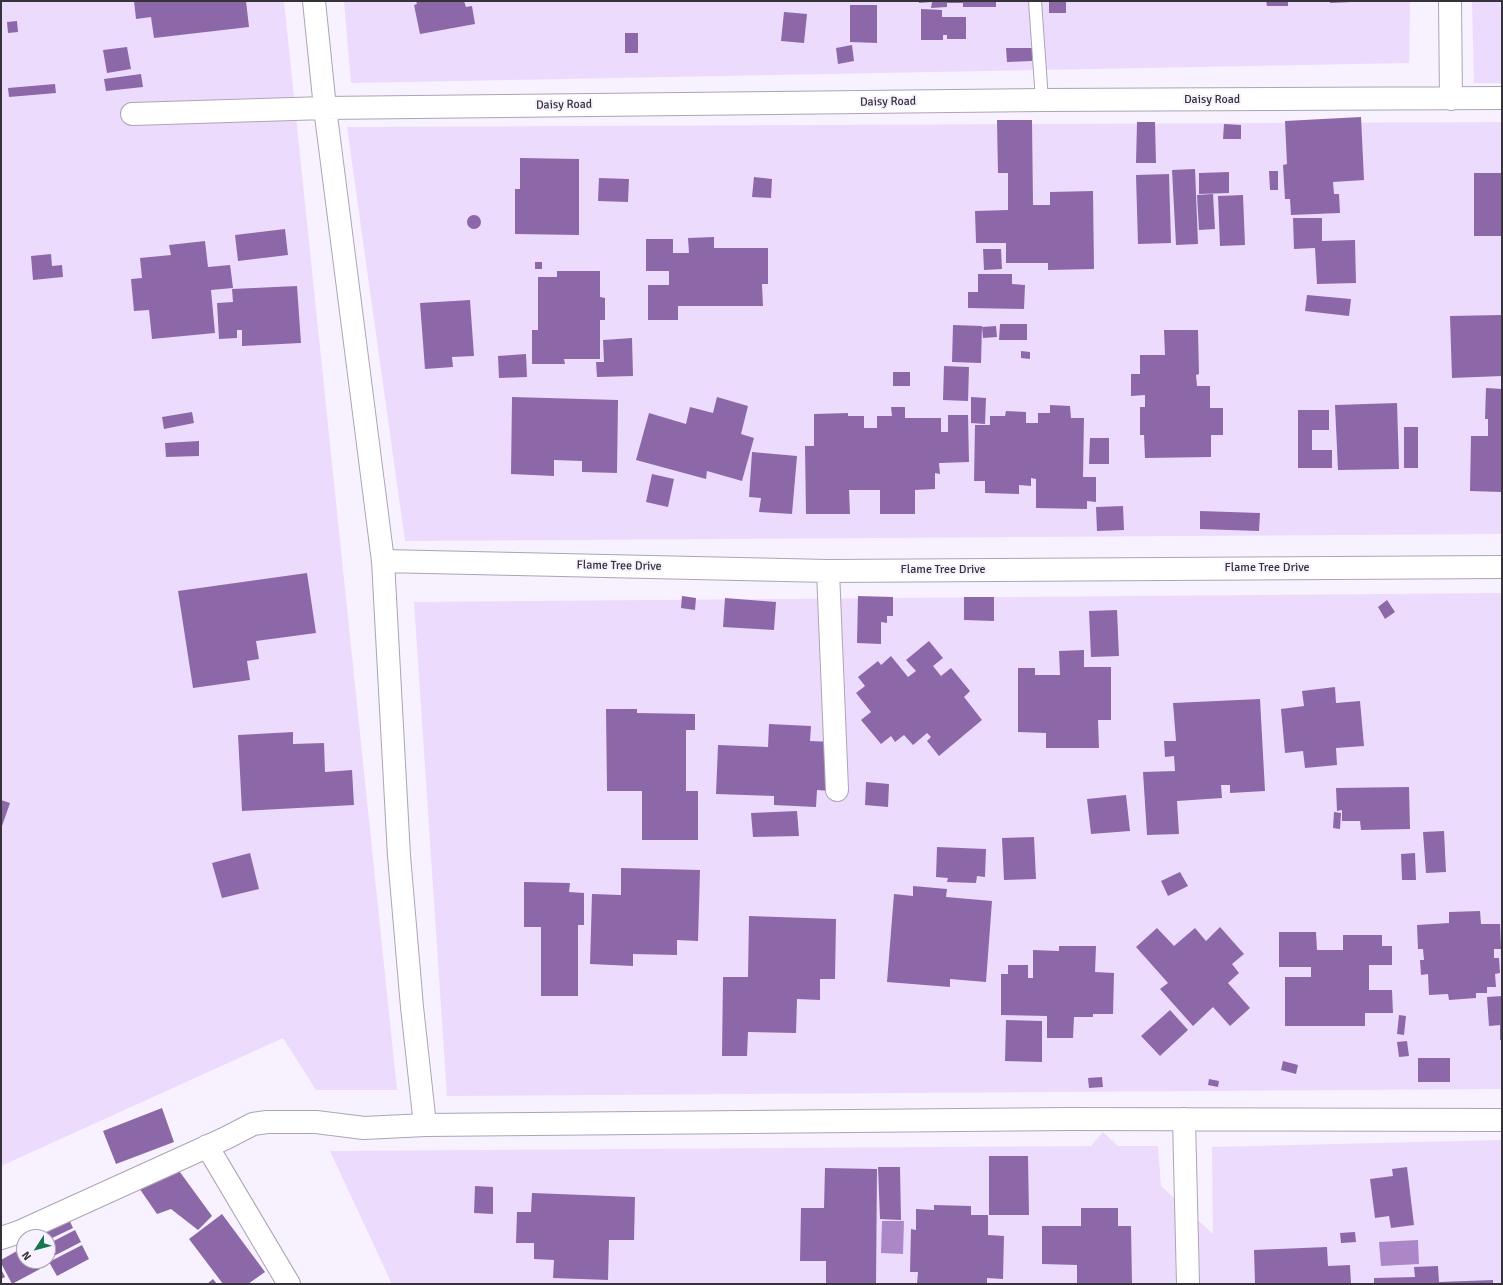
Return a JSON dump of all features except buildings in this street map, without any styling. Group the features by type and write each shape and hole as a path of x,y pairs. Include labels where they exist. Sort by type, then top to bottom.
{"street":[{"path":"314,1 325,108 383,561 399,856 412,1007 425,1125"},
{"path":"1450,1 1451,99"},
{"name":"Daisy Road","path":"132,114 325,108 1042,100 1502,98"},
{"name":"Flame Tree Drive","path":"383,561 828,571 1502,567"},
{"path":"828,571 837,790"},
{"path":"1,1238 19,1232 226,1138 253,1124 266,1122 316,1122 364,1128 425,1125 1068,1119 1502,1120"},
{"path":"1184,1120 1188,1284"},
{"path":"207,1146 289,1284"}],"lane":[{"path":"1034,1 1042,100"}],"shaded area":[{"path":"1,1 284,1 397,1090 316,1090 283,1038 1,1166"},
{"path":"344,1 1410,1 1409,63 351,83"},
{"path":"1472,1 1502,1 1502,83 1474,83"},
{"path":"1502,122 1502,534 405,541 347,127"},
{"path":"1502,593 1502,1089 447,1096 414,602"},
{"path":"1103,1132 1118,1146 1158,1146 1161,1186 1213,1234 1212,1147 1502,1140 1502,1284 392,1284 330,1151 1091,1146"},
{"path":"882,1221 904,1221 903,1254 881,1253"},
{"path":"1418,1240 1419,1264 1381,1266 1379,1242"}]}
